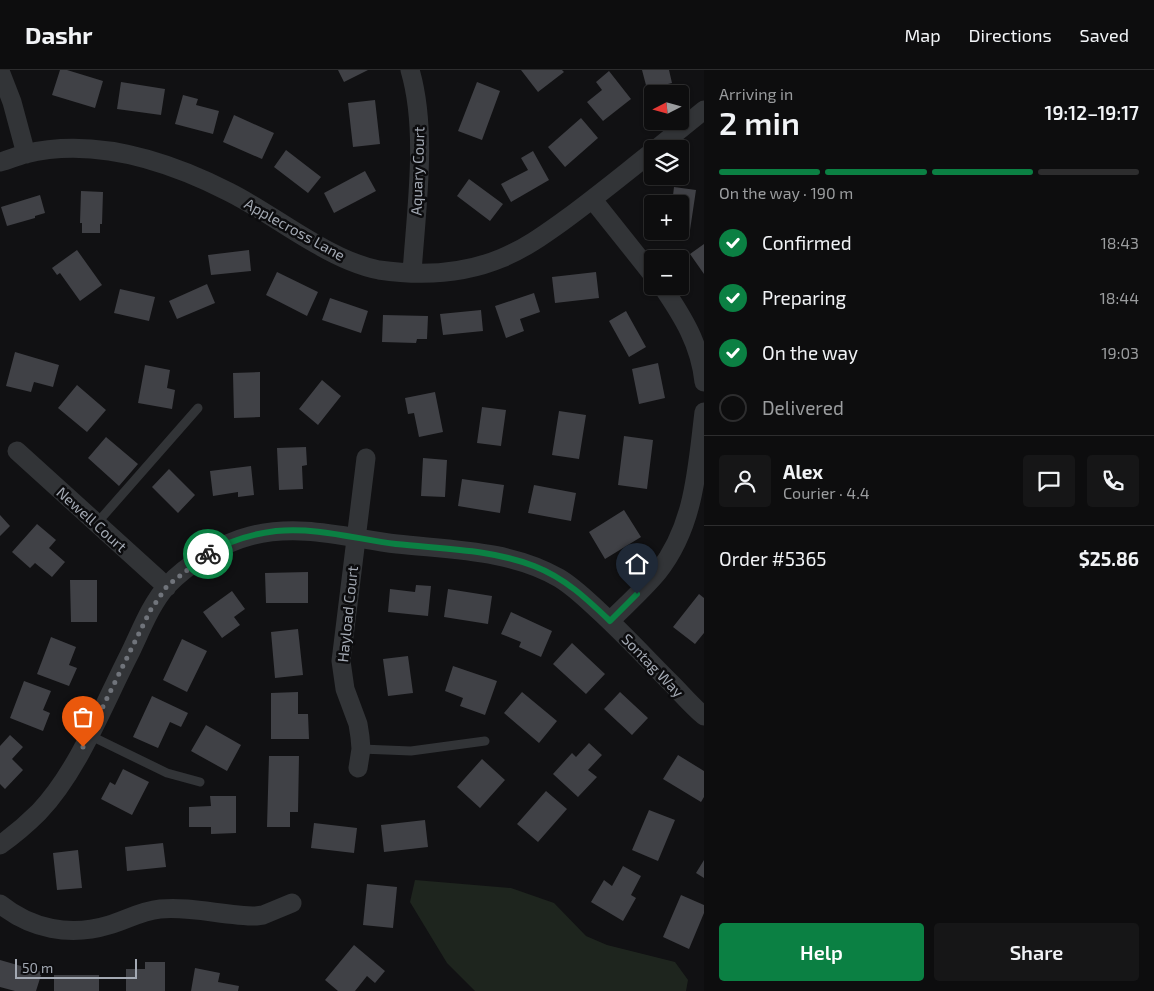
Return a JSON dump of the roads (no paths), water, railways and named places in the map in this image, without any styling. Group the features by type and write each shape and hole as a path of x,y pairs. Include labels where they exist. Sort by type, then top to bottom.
{"street":[{"name":"Aquary Court","path":"410,70 419,128 419,163 412,273"},
{"path":"0,71 12,102 26,154"},
{"path":"667,140 704,110"},
{"name":"Applecross Lane","path":"0,162 26,154 64,149 92,150 124,154 180,169 230,192 316,244 342,257 378,270 412,273 455,272 500,259 534,242 593,200 644,159"},
{"path":"593,200 644,264"},
{"path":"668,295 682,315 698,349 704,382"},
{"path":"610,621 659,570 684,529 695,487 704,412"},
{"name":"Newell Court","path":"17,451 167,586"},
{"name":"Hayload Court","path":"360,759 358,724 345,689 341,661 366,458"},
{"name":"Sontag Way","path":"0,845 39,811 58,790 77,759 150,611 167,586 211,553 229,543 250,536 301,530 478,552 524,563 559,578 575,589 610,621 704,716"},
{"path":"0,904 11,913 39,926 56,930 75,931 95,929 137,914 162,909 186,909 256,916 292,903"}],"lane":[{"path":"97,523 198,408"},
{"path":"89,735 166,773 200,782"},
{"path":"360,759 485,741"}]}
